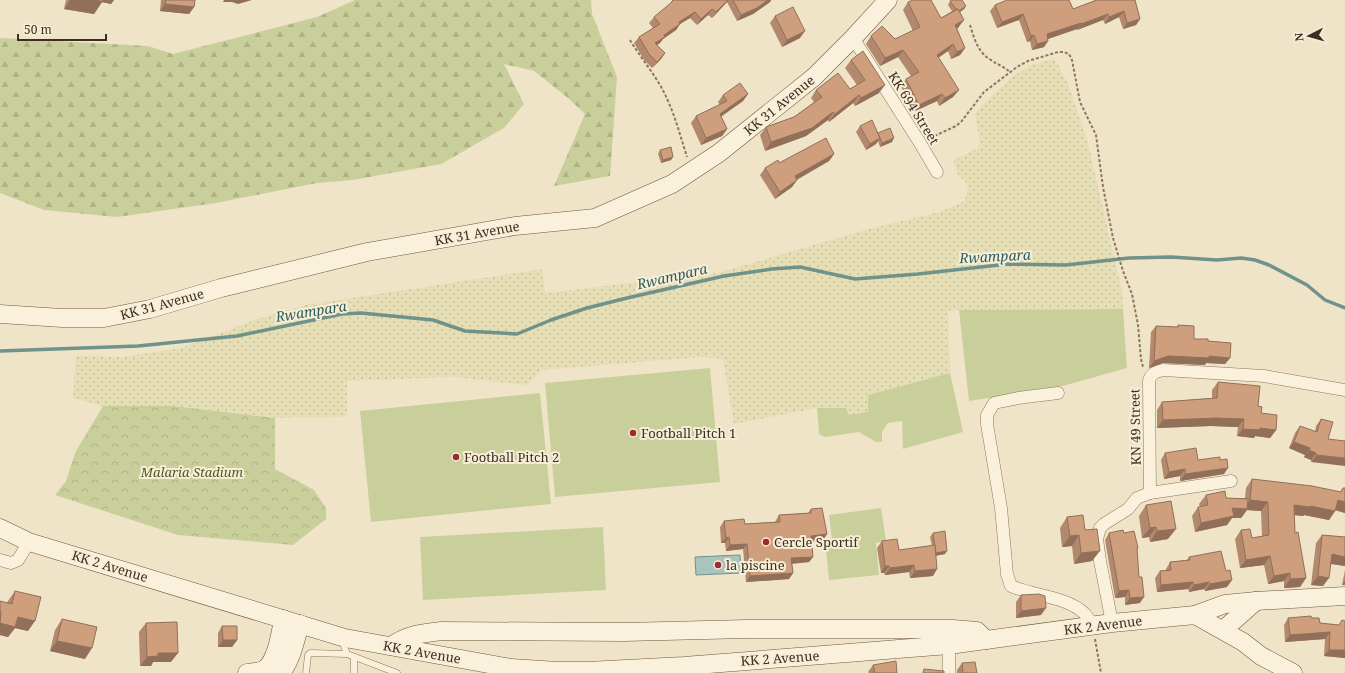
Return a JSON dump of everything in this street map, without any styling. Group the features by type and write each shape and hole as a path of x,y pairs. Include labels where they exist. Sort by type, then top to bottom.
{"main road":[{"name":"KK 31 Avenue","path":"0,314 62,318 104,318 150,310 221,288 367,252 515,226 595,218 672,184 719,153 814,77 854,38 888,0"},
{"name":"KK 2 Avenue","path":"0,528 29,542 300,624 346,646 391,646 511,668 572,671 684,666 949,646 1093,625 1195,615 1224,604 1345,596"},
{"path":"1223,630 1256,601"},
{"path":"1195,615 1243,642 1282,670"},
{"path":"247,673 266,669 269,665 279,640 283,619"},
{"path":"281,673 293,649 300,624"},
{"path":"391,646 402,638 441,631 624,632 747,629 953,629 977,631 986,640"}],"street":[{"name":"KK 694 Street","path":"854,38 937,172"},
{"name":"KN 49 Street","path":"1150,493 1149,381 1150,376 1155,372 1163,370 1264,376 1345,390"},
{"path":"1058,393 1018,398 994,403 988,415 987,424 1001,508 1007,574 1011,586 1020,590 1065,601 1083,612 1093,625"},
{"path":"1112,623 1097,539 1100,528 1128,508 1137,498 1150,493 1231,481"},
{"path":"0,560 11,563 18,560 29,542"},
{"path":"949,646 949,673"}],"lane":[{"path":"306,673 308,656 310,653 346,646 354,657 397,673"},
{"path":"354,657 354,673"}],"path":[{"path":"970,25 976,42 983,54 1010,72"},
{"path":"630,40 657,80 668,101 689,161"},
{"path":"920,143 956,126 961,122 984,92 1010,72 1028,61 1058,52 1069,54 1072,60 1080,102 1096,135 1113,238 1132,294 1138,325 1142,366 1145,370 1152,374"},
{"path":"1093,625 1101,673"}],"shaded area":[{"path":"1052,59 1057,63 1069,86 1087,139 1122,291 1123,309 948,311 950,373 868,395 869,412 849,416 846,408 817,408 734,424 723,359 703,357 541,370 527,385 453,377 347,381 347,417 275,418 173,406 103,406 73,398 76,356 122,357 181,348 254,320 306,305 542,269 545,293 717,273 869,229 939,212 965,201 968,184 958,175 954,161 978,148 980,143 975,114 981,106 1013,76 1031,65"}],"green space":[{"path":"355,0 591,0 592,14 617,77 610,176 554,186 585,114 568,98 534,71 504,64 524,104 504,128 441,164 353,180 317,183 216,203 117,217 44,210 0,193 0,38 148,46 173,54 317,17"},
{"path":"1123,309 1127,368 1063,386 969,401 959,310"},
{"name":"Football Pitch 1","path":"710,368 720,482 555,497 545,383"},
{"path":"950,373 963,432 903,449 902,421 888,423 882,432 882,442 876,442 859,432 825,437 819,434 817,408 846,408 849,415 868,412 868,395"},
{"name":"Football Pitch 2","path":"540,393 551,504 371,522 360,411"},
{"name":"Malaria Stadium","path":"103,406 173,406 275,418 275,469 314,490 326,508 326,519 293,545 178,535 55,495 66,481 75,453"},
{"path":"881,508 886,541 876,543 879,575 829,580 826,548 833,547 829,515"},
{"path":"603,527 606,590 423,600 420,537"}],"water":[{"name":"la piscine","path":"740,555 741,573 696,575 695,557"}],"building":[{"path":"166,0 195,0 194,7 165,4"},
{"path":"673,0 728,0 716,12 712,9 701,19 695,12 679,22 680,24 664,35 665,37 655,43 665,53 657,62 649,54 639,37 660,24 654,17"},
{"path":"733,0 768,0 757,8 741,15"},
{"path":"913,0 931,0 941,18 958,9 964,20 955,25 965,48 957,52 953,44 937,55 959,90 945,98 942,94 919,105 906,79 919,72 903,50 885,58 871,36 882,26 895,39 920,27 908,2"},
{"path":"962,0 966,6 959,11 950,1"},
{"path":"1007,0 1069,0 1073,9 1097,0 1135,0 1140,19 1127,23 1124,11 1109,17 1108,14 1047,34 1048,41 1037,44 1034,35 1031,36 1023,14 1002,22 995,5"},
{"path":"793,7 805,31 787,40 775,16"},
{"path":"863,51 885,85 861,98 859,95 835,114 833,112 812,128 771,142 766,127 794,117 822,97 816,90 838,73 850,89 865,80 851,60"},
{"path":"740,83 748,94 720,114 727,129 706,138 696,116 727,101 723,95"},
{"path":"872,120 880,138 870,144 860,126"},
{"path":"890,128 894,138 882,143 878,133"},
{"path":"826,138 834,154 795,176 797,180 780,192 765,168 778,160 779,163"},
{"path":"671,147 673,157 663,160 660,150"},
{"path":"1178,325 1194,326 1194,339 1208,339 1208,341 1231,343 1230,358 1209,356 1209,358 1168,356 1154,361 1156,326 1178,327"},
{"path":"1218,382 1260,386 1258,406 1262,407 1261,413 1277,415 1276,430 1260,428 1259,430 1243,429 1244,419 1217,418 1163,420 1162,402 1217,398"},
{"path":"1321,419 1333,422 1328,439 1345,441 1345,458 1316,455 1316,453 1309,450 1310,448 1294,442 1300,426 1317,432"},
{"path":"1196,448 1198,460 1220,457 1220,460 1227,459 1228,468 1185,474 1185,469 1169,472 1165,453"},
{"path":"1252,479 1312,486 1341,492 1343,488 1345,488 1345,502 1338,500 1335,511 1310,506 1294,505 1295,533 1298,532 1306,578 1290,579 1290,573 1274,576 1270,556 1246,560 1241,530 1250,529 1252,538 1269,535 1268,502 1250,500"},
{"path":"1225,491 1226,498 1248,499 1247,509 1232,508 1234,516 1201,523 1198,507 1208,505 1206,495"},
{"path":"1171,501 1176,529 1157,531 1156,527 1150,528 1146,505"},
{"path":"822,508 827,534 811,536 813,557 791,558 793,573 750,576 747,544 730,545 729,537 726,538 724,521 744,519 745,524 780,522 779,515 811,513 811,509"},
{"path":"1083,515 1085,530 1097,529 1100,551 1081,553 1079,535 1070,536 1067,517"},
{"path":"1123,530 1124,533 1134,531 1138,548 1139,577 1142,577 1144,597 1130,598 1129,590 1119,591 1109,533"},
{"path":"945,531 947,551 936,553 933,533"},
{"path":"1322,535 1345,537 1345,557 1332,554 1329,578 1318,576"},
{"path":"897,539 899,550 935,545 937,569 915,571 914,565 890,568 889,566 885,566 882,541"},
{"path":"1221,551 1226,571 1230,570 1232,580 1210,584 1209,582 1194,585 1193,582 1161,585 1160,571 1171,570 1170,562 1190,560 1189,557"},
{"path":"15,591 41,597 35,621 18,617 15,627 0,623 0,601 12,604"},
{"path":"1039,594 1045,596 1046,608 1021,611 1021,595"},
{"path":"1311,616 1312,618 1319,618 1320,623 1339,625 1342,620 1345,621 1345,650 1329,650 1330,632 1290,635 1288,618"},
{"path":"62,619 97,627 92,648 57,641"},
{"path":"177,622 178,653 158,653 158,656 147,657 146,623"},
{"path":"222,626 237,626 237,640 223,640"},
{"path":"896,661 897,673 875,673 873,665"},
{"path":"975,662 977,673 963,673 962,663"},
{"path":"924,669 944,671 944,673 923,673"}],"waterway":[{"name":"Rwampara","path":"0,351 138,346 237,336 342,314 361,313 433,320 465,331 517,334 551,320 587,308 627,298 724,276 772,269 800,267 855,279 1008,264 1066,265 1129,258 1171,257 1217,260 1241,258 1255,260 1269,265 1307,285 1325,300 1345,308"}],"place":[{"name":"Football Pitch 1","path":"633,433"},
{"name":"Football Pitch 2","path":"456,457"},
{"name":"Cercle Sportif","path":"766,542"},
{"name":"la piscine","path":"718,565"}]}
